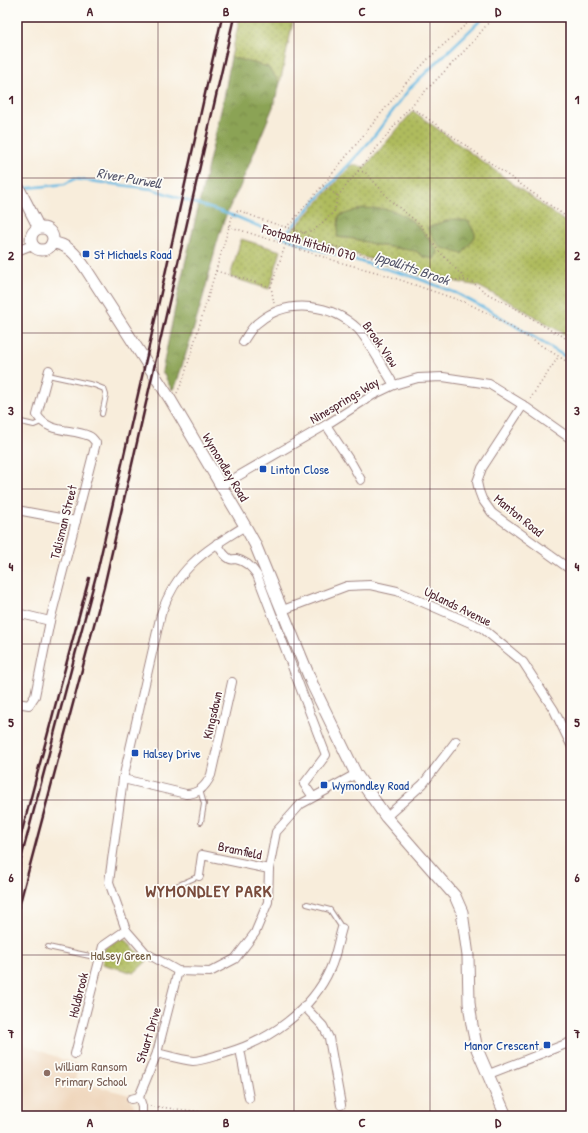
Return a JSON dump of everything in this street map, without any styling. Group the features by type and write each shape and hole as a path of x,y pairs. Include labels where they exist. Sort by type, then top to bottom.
{"street":[{"path":"17,184 38,228"},
{"path":"38,228 46,228 53,236 52,243 49,248 39,250 32,245 30,239 32,234 38,228"},
{"name":"Wymondley Road","path":"52,243 59,243 72,251 83,264 170,399 245,526 255,544 313,686 356,774 386,817 455,896 462,912 468,956 469,1003 477,1048 506,1116"},
{"path":"17,251 32,245"},
{"name":"Brook View","path":"243,342 250,330 260,320 276,311 306,306 326,309 345,318 358,329 394,385"},
{"path":"41,422 37,415 48,372"},
{"name":"Ninesprings Way","path":"221,486 326,425 373,395 394,385 418,378 443,377 489,384 524,406 571,439"},
{"name":"Manton Road","path":"524,406 482,468 478,482 479,491 482,499 492,512 571,570"},
{"name":"Talisman Street","path":"17,703 29,705 35,696 50,620 96,443 90,436 48,427 41,422"},
{"path":"326,425 361,480"},
{"path":"17,510 76,521"},
{"path":"245,526 203,553 186,570 176,581 165,601 161,614 123,779 109,882 126,930 146,953 178,972 210,972 235,959 254,934 268,902 269,869 276,832 301,804 356,774"},
{"path":"217,543 228,558 246,563 254,570 326,755 304,784 313,797"},
{"name":"Uplands Avenue","path":"283,610 347,586 370,585 397,590 482,628 523,662 554,710 571,745"},
{"path":"17,614 50,620"},
{"name":"Kingsdown","path":"200,790 206,785 211,776 232,682"},
{"path":"386,817 423,784 456,741"},
{"path":"123,779 186,794 194,793 200,790"},
{"name":"Bramfield","path":"199,876 202,855 269,869"},
{"path":"157,1053 194,1061 240,1049 258,1041 274,1031 315,995 331,968 342,928"},
{"name":"Holdbrook","path":"75,1054 103,946 126,930"},
{"name":"Stuart Drive","path":"142,1106 135,1098 157,1053 178,972"},
{"path":"304,1006 323,1026 329,1038 341,1105"},
{"path":"489,1074 571,1042"},
{"path":"240,1049 249,1098"},
{"path":"142,1106 142,1116"}],"lane":[{"path":"48,372 104,389 106,395 102,414"},
{"path":"17,421 34,425 41,422"},
{"path":"200,790 204,804 201,822"},
{"path":"172,888 199,876"},
{"path":"307,904 330,910 342,928"},
{"path":"48,946 100,959"}],"path":[{"path":"285,227 291,223 405,84 428,59 474,17"},
{"path":"303,232 313,231 334,212 338,196 358,170 408,109 472,43 493,17"},
{"path":"408,109 417,111 571,220"},
{"path":"358,170 365,172 393,204 420,224 438,250 466,280"},
{"path":"322,186 338,196"},
{"path":"170,399 177,392 182,380 216,271 228,226 232,217 238,210 260,219 303,232 316,240 421,273 472,282 488,294 518,309 552,331 563,336 571,344"},
{"name":"Footpath Hitchin 070","path":"228,226 339,262 382,274 467,303 495,317 571,364"},
{"path":"294,247 303,232"},
{"path":"276,311 271,287 285,245"},
{"path":"216,271 271,287"},
{"path":"524,406 559,356"},
{"path":"142,1106 237,1116"}],"shaded area":[{"name":"William Ransom Primary School","path":"17,1042 78,1065 75,1081 130,1095 135,1110 134,1116 17,1116"}],"green space":[{"path":"240,17 294,17 280,83 267,67 231,57"},
{"path":"231,57 268,67 280,83 273,107 221,229 193,330 176,385 172,390 162,371 179,289 224,98"},
{"path":"413,111 571,226 571,341 564,334 517,306 478,286 416,274 290,233 352,165 365,167","holes":["412,220 438,252 424,257 416,251 337,237"]},
{"path":"363,208 391,210 413,222 423,232 438,252 434,259 424,257 416,251 337,237 339,216"},
{"path":"454,219 468,221 475,233 475,237 463,253 440,247 427,228"},
{"path":"241,239 281,251 269,289 230,277"},
{"name":"Halsey Green","path":"120,938 125,940 147,961 134,973 102,964 105,948"}],"waterway":[{"path":"284,236 371,140 410,88 484,17"},
{"name":"Ippollitts Brook","path":"22,190 65,184 74,179 152,189 237,217 296,242 414,277 456,293 494,313 571,360"}],"railway":[{"path":"17,874 98,568 222,17"},
{"path":"17,914 104,587 234,17"},
{"path":"17,850 89,578"}],"place":[{"name":"St Michaels Road","path":"86,254"},
{"name":"Linton Close","path":"263,469"},
{"name":"Halsey Drive","path":"135,753"},
{"name":"Wymondley Road","path":"324,785"},
{"name":"Manor Crescent","path":"547,1045"},
{"name":"William Ransom Primary School","path":"47,1073"}],"district":[{"name":"WYMONDLEY PARK","path":"209,891"}],"water label":[{"name":"River Purwell","path":"129,178"}]}
